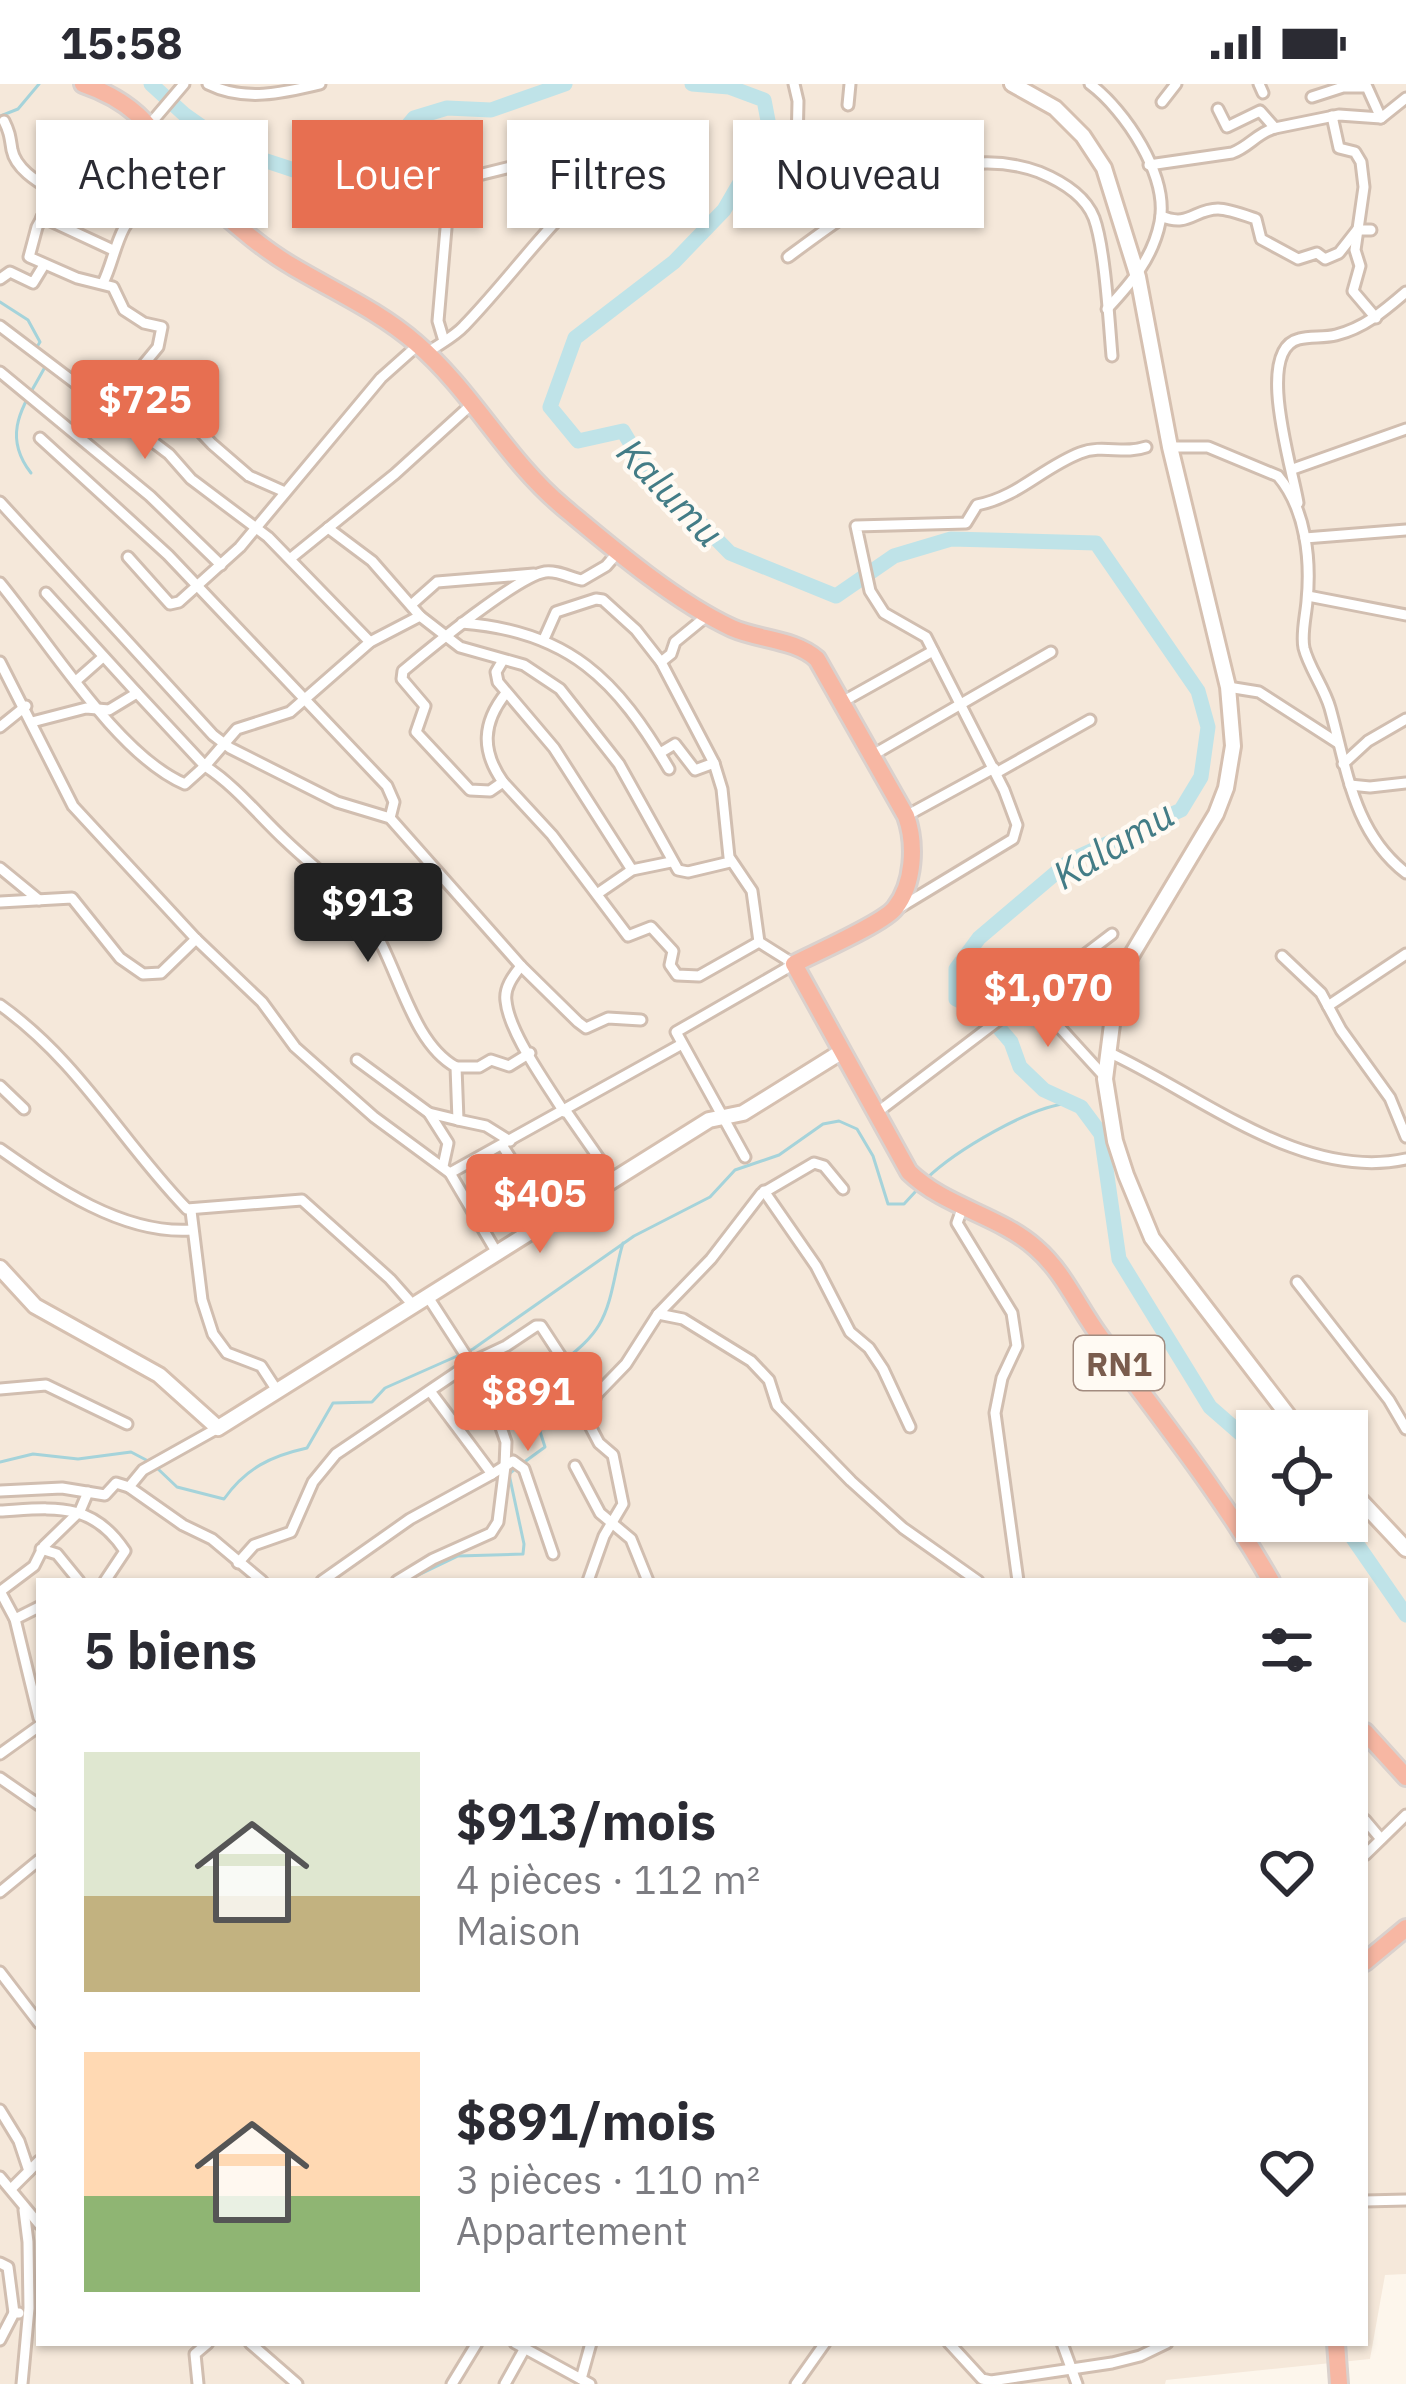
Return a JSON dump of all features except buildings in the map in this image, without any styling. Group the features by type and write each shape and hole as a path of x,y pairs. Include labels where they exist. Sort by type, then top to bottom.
{"highway":[{"path":"83,84 116,98 145,120"},
{"path":"242,228 271,253 374,312 423,349 536,483 619,550 708,615 735,629 810,652 906,816 913,845 907,883 894,911 794,964"},
{"name":"RN1","path":"794,964 875,1114 922,1183 1024,1238 1047,1258 1180,1441 1269,1578"},
{"path":"1368,1735 1406,1777"},
{"path":"1368,1960 1406,1928"},
{"path":"1336,2346 1339,2384"}],"main road":[{"path":"1012,84 1054,108 1083,136 1104,168 1138,277 1170,447 1228,687 1233,746 1226,788 1216,814 1125,966 1116,993 1106,1079 1115,1142 1152,1238 1284,1410"},
{"path":"0,1268 35,1306 159,1375 218,1428 710,1120 743,1113 841,1052"},
{"path":"1368,1508 1406,1549"}],"street":[{"path":"154,120 184,84"},
{"path":"208,84 249,95 320,84"},
{"path":"794,84 798,120"},
{"path":"848,105 850,84"},
{"path":"1090,84 1127,121 1149,165 1161,216 1138,277 1107,309"},
{"path":"1162,102 1176,84"},
{"path":"1312,97 1367,87 1381,118"},
{"path":"1149,165 1232,153 1258,134 1332,116 1381,118 1406,98"},
{"path":"1218,110 1227,127 1260,111 1275,128"},
{"path":"1332,116 1339,148 1355,152 1361,162 1360,266 1353,291 1376,318"},
{"path":"4,121 16,159 36,181"},
{"path":"984,163 1034,170 1076,194 1093,215 1112,356"},
{"path":"444,341 438,321 448,185 452,180 507,167"},
{"path":"1161,216 1180,221 1219,209 1251,216 1261,238 1298,259 1317,253 1325,259 1339,253 1357,230"},
{"path":"38,228 29,257 103,283 116,290 124,310 144,323 162,327 158,346 144,364 156,385 249,476 285,492"},
{"path":"66,228 113,250"},
{"path":"103,283 124,228"},
{"path":"128,557 170,604 179,602 257,528 388,370 461,330 550,228"},
{"path":"788,257 827,228"},
{"path":"1357,230 1371,230"},
{"path":"0,279 10,272 33,283 44,265"},
{"path":"1406,292 1376,318 1336,335 1296,339 1283,349 1276,379 1305,538 1304,649 1325,695 1358,814 1381,852 1406,874"},
{"path":"0,326 169,454 191,479 257,528 370,642"},
{"path":"0,372 150,496 221,565"},
{"path":"290,558 472,404"},
{"path":"1293,470 1406,429"},
{"path":"40,438 196,586 387,786 394,802 390,818"},
{"path":"65,459 81,440"},
{"path":"894,911 1016,835 1017,825 995,771 933,651 922,634 882,611 870,591 856,526 966,523 977,505 1000,500 1031,484 1050,465 1091,450 1114,447 1127,452 1146,447"},
{"path":"1170,447 1208,447 1278,476 1300,520"},
{"path":"0,502 223,743 338,802 390,818 520,967 586,1028 608,1018 641,1020"},
{"path":"328,528 372,561 444,637 460,647 535,670 560,689 619,764 678,870 730,862"},
{"path":"1305,538 1406,530"},
{"path":"411,605 437,582 539,573 582,580 606,566 619,550"},
{"path":"503,782 490,791 470,790 416,732 425,706 401,673 462,623 539,573"},
{"path":"0,583 100,710 156,767 188,784 242,726 284,714 304,702 370,642 420,616"},
{"path":"46,593 205,766 233,786 358,908 387,952 413,1014 436,1050 456,1067 475,1067 491,1060 509,1066 530,1053"},
{"path":"1308,596 1406,615"},
{"path":"544,639 558,610 600,599 636,630 662,662 714,763 722,788 730,862 752,891 759,942"},
{"path":"662,662 674,643 708,615"},
{"path":"462,623 502,627 544,639 597,673 670,769"},
{"path":"842,702 933,651"},
{"path":"872,755 1051,652"},
{"path":"77,680 104,657"},
{"path":"503,660 495,678 554,748 632,870"},
{"path":"0,662 73,806 196,939 262,1002 280,1031 302,1053 374,1117 447,1169 497,1253"},
{"path":"1228,687 1259,692 1337,743"},
{"path":"32,722 65,712 109,710 137,693"},
{"path":"506,693 492,713 488,760 552,835 628,937 651,927 674,951 670,963 677,975 699,976 759,942"},
{"path":"0,727 26,706"},
{"path":"1343,764 1368,741 1406,718"},
{"path":"906,816 1090,720"},
{"path":"660,753 674,744 695,770 714,763"},
{"path":"1350,784 1406,783"},
{"path":"1358,814 1370,787"},
{"path":"597,895 632,870 671,862"},
{"path":"0,868 39,900"},
{"path":"0,902 72,898 120,958 142,974 161,973 196,939"},
{"path":"875,1114 1112,934"},
{"path":"745,1157 675,1034 794,964 759,942"},
{"path":"1328,1006 1406,954"},
{"path":"1282,956 1314,985 1390,1098 1406,1137"},
{"path":"520,967 510,982 506,1002 565,1112 614,1180"},
{"path":"1031,996 1106,1079"},
{"path":"0,1005 54,1047 191,1211 202,1300 213,1334 227,1353 261,1366 278,1392"},
{"path":"447,1169 565,1112 682,1044"},
{"path":"1108,1052 1233,1119 1307,1152 1367,1163 1406,1160"},
{"path":"357,1060 429,1113 448,1143 447,1169"},
{"path":"456,1067 458,1120"},
{"path":"0,1086 24,1108"},
{"path":"429,1113 485,1126 506,1143 550,1220"},
{"path":"0,1149 71,1196 128,1220 171,1232 192,1230"},
{"path":"588,1578 623,1504 614,1456 599,1443 588,1422 598,1392 626,1364 658,1314 764,1191 814,1163 824,1166 843,1190"},
{"path":"764,1191 816,1266 850,1331 883,1370 910,1427"},
{"path":"191,1211 302,1200 413,1305"},
{"path":"963,1206 957,1223 1010,1307 1017,1346 1002,1378 995,1413 1018,1578"},
{"path":"1298,1282 1406,1429"},
{"path":"402,1578 491,1533 498,1522 505,1466 506,1442 488,1390 428,1297"},
{"path":"658,1314 682,1318 710,1339 738,1350 769,1380 777,1405 863,1493 974,1578"},
{"path":"238,1563 251,1547 291,1532 314,1482 336,1454 430,1391 468,1356 539,1325 577,1381"},
{"path":"0,1389 46,1384 127,1424"},
{"path":"430,1391 492,1474"},
{"path":"129,1487 156,1462 218,1428"},
{"path":"326,1578 410,1519 514,1461 520,1465 553,1554"},
{"path":"575,1466 600,1513 631,1539 647,1578"},
{"path":"0,1491 62,1487 105,1495 118,1482 212,1539 258,1578"},
{"path":"36,1710 14,1619 1,1590 34,1566 41,1549 80,1511 88,1492"},
{"path":"0,1510 80,1511 96,1518 124,1548 125,1555 107,1578"},
{"path":"41,1549 57,1554 77,1578"},
{"path":"14,1619 36,1608"},
{"path":"0,1754 36,1724"},
{"path":"0,1778 36,1803"},
{"path":"1368,1852 1406,1815"},
{"path":"1368,1824 1381,1839"},
{"path":"0,1892 36,1862"},
{"path":"0,1972 36,2019"},
{"path":"0,2110 19,2141 29,2170"},
{"path":"12,2188 36,2164"},
{"path":"0,2177 36,2221"},
{"path":"1368,2201 1406,2200"},
{"path":"22,2384 28,2314 24,2210"},
{"path":"0,2264 8,2267 14,2312 0,2340"},
{"path":"14,2312 28,2314"},
{"path":"253,2346 297,2384"},
{"path":"452,2384 475,2346"},
{"path":"505,2384 528,2347 586,2382 590,2346"},
{"path":"796,2384 823,2346"},
{"path":"952,2346 986,2380 1073,2370 1140,2356 1161,2346"},
{"path":"1062,2346 1077,2384"},
{"path":"195,2349 197,2384"}],"shaded area":[{"path":"0,84 1406,84 1406,2274 1385,2275 1370,2359 1166,2380 1165,2384 0,2384"}],"waterway":[{"path":"0,116 18,109 39,84"},
{"name":"Kalumu","path":"151,84 236,151 297,171 310,189 341,197 374,167 414,118 447,108 491,110 565,84"},
{"name":"Kalamu","path":"692,84 729,87 764,100 770,131 724,210 674,262 575,338 550,407 578,441 623,431 642,463 730,553 836,596 894,556 951,539 1096,543 1198,691 1208,727 1201,777 1181,810 1071,860 979,938 956,969 956,999 987,1014 1011,1042 1020,1067 1044,1090 1081,1107 1101,1134 1119,1259 1210,1407 1236,1430"},
{"path":"0,302 28,320 40,342 35,350"},
{"path":"31,473 17,445 17,432 24,406 45,367"},
{"path":"926,1179 994,1132 1035,1112 1070,1103"},
{"path":"157,1468 177,1487 224,1499 260,1465 307,1448 333,1403 372,1402 385,1388 473,1349 634,1236 710,1197 735,1170 779,1155 823,1124 839,1121 857,1129 873,1156 888,1204 904,1204 916,1191"},
{"path":"523,1463 545,1447 530,1400 599,1325 623,1243"},
{"path":"0,1462 33,1454 78,1459 131,1452 150,1462"},
{"path":"412,1578 458,1556 523,1554 509,1474 515,1469"},
{"name":"Kalamu","path":"1356,1542 1406,1615"}]}
